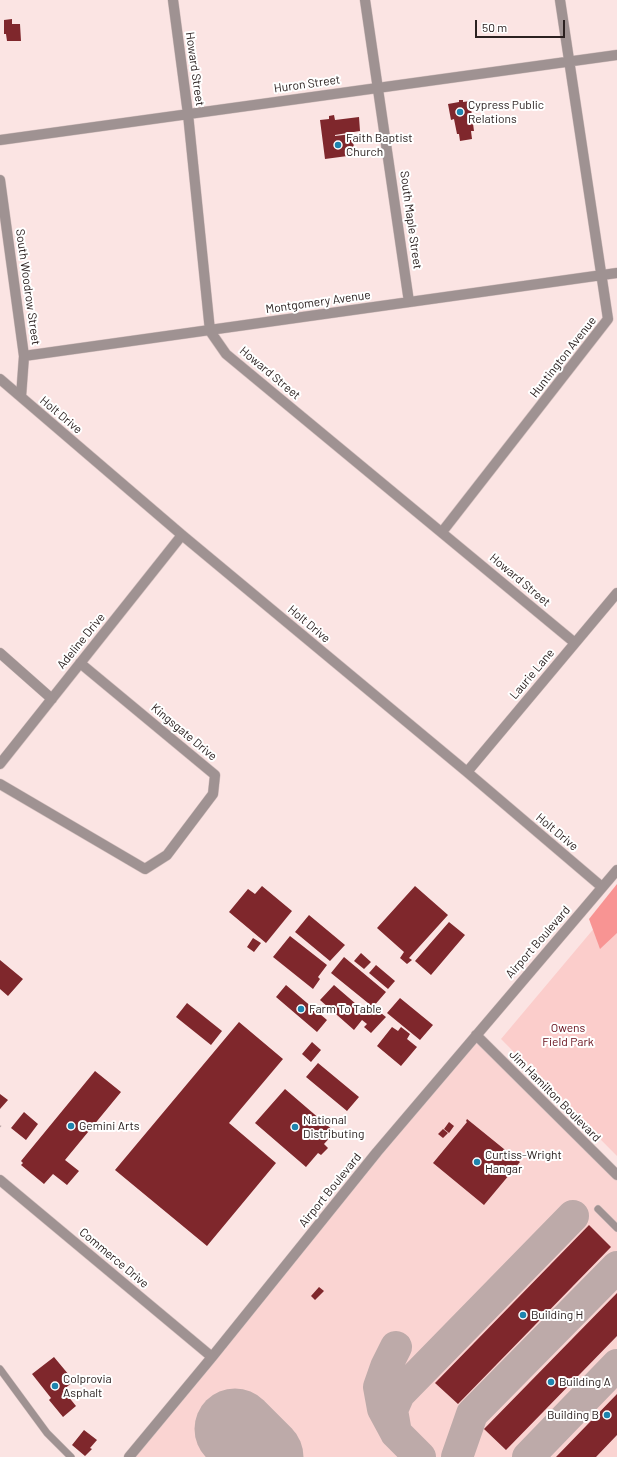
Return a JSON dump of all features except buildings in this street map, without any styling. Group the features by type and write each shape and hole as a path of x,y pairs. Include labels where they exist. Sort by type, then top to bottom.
{"street":[{"name":"Howard Street","path":"172,0 188,114 210,331 226,354 575,643"},
{"name":"South Maple Street","path":"365,0 409,302"},
{"name":"Huntington Avenue","path":"442,532 608,319 568,62 560,0"},
{"name":"Huron Street","path":"0,140 617,55"},
{"name":"South Woodrow Street","path":"0,180 24,356 21,397"},
{"name":"Montgomery Avenue","path":"24,356 617,273"},
{"name":"Holt Drive","path":"0,379 182,535 467,772 602,887"},
{"name":"Adeline Drive","path":"0,764 182,535"},
{"name":"Laurie Lane","path":"467,772 617,593"},
{"path":"0,653 52,699"},
{"name":"Kingsgate Drive","path":"0,784 145,869 167,855 213,794 215,775 80,663"},
{"name":"Airport Boulevard","path":"128,1457 212,1357 377,1152 617,870"},
{"name":"Jim Hamilton Boulevard","path":"476,1035 617,1175"},
{"name":"Commerce Drive","path":"0,1180 212,1357"}],"lane":[{"path":"598,1210 617,1228"},
{"path":"0,1369 47,1433 71,1457"}],"shaded area":[{"path":"617,884 617,933 600,949 589,919"},
{"path":"476,1035 617,1175 617,1457 129,1457"}],"green space":[{"name":"Owens Field Park","path":"617,901 617,1156 501,1039"}],"taxiway":[{"path":"396,1433 392,1410 399,1394 573,1216"},
{"path":"457,1457 472,1414 617,1267"},
{"path":"396,1347 386,1367 379,1387 383,1409 396,1433 420,1457"},
{"path":"528,1457 617,1365"}],"runway":[{"path":"235,1429 263,1457"}],"place":[{"name":"Cypress Public Relations","path":"460,112"},
{"name":"Faith Baptist Church","path":"338,145"},
{"name":"Farm To Table","path":"301,1009"},
{"name":"Gemini Arts","path":"71,1126"},
{"name":"National Distributing","path":"295,1127"},
{"name":"Curtiss-Wright Hangar","path":"477,1162"},
{"name":"Building H","path":"523,1315"},
{"name":"Building A","path":"551,1382"},
{"name":"Colprovia Asphalt","path":"55,1386"},
{"name":"Building B","path":"607,1415"}]}
